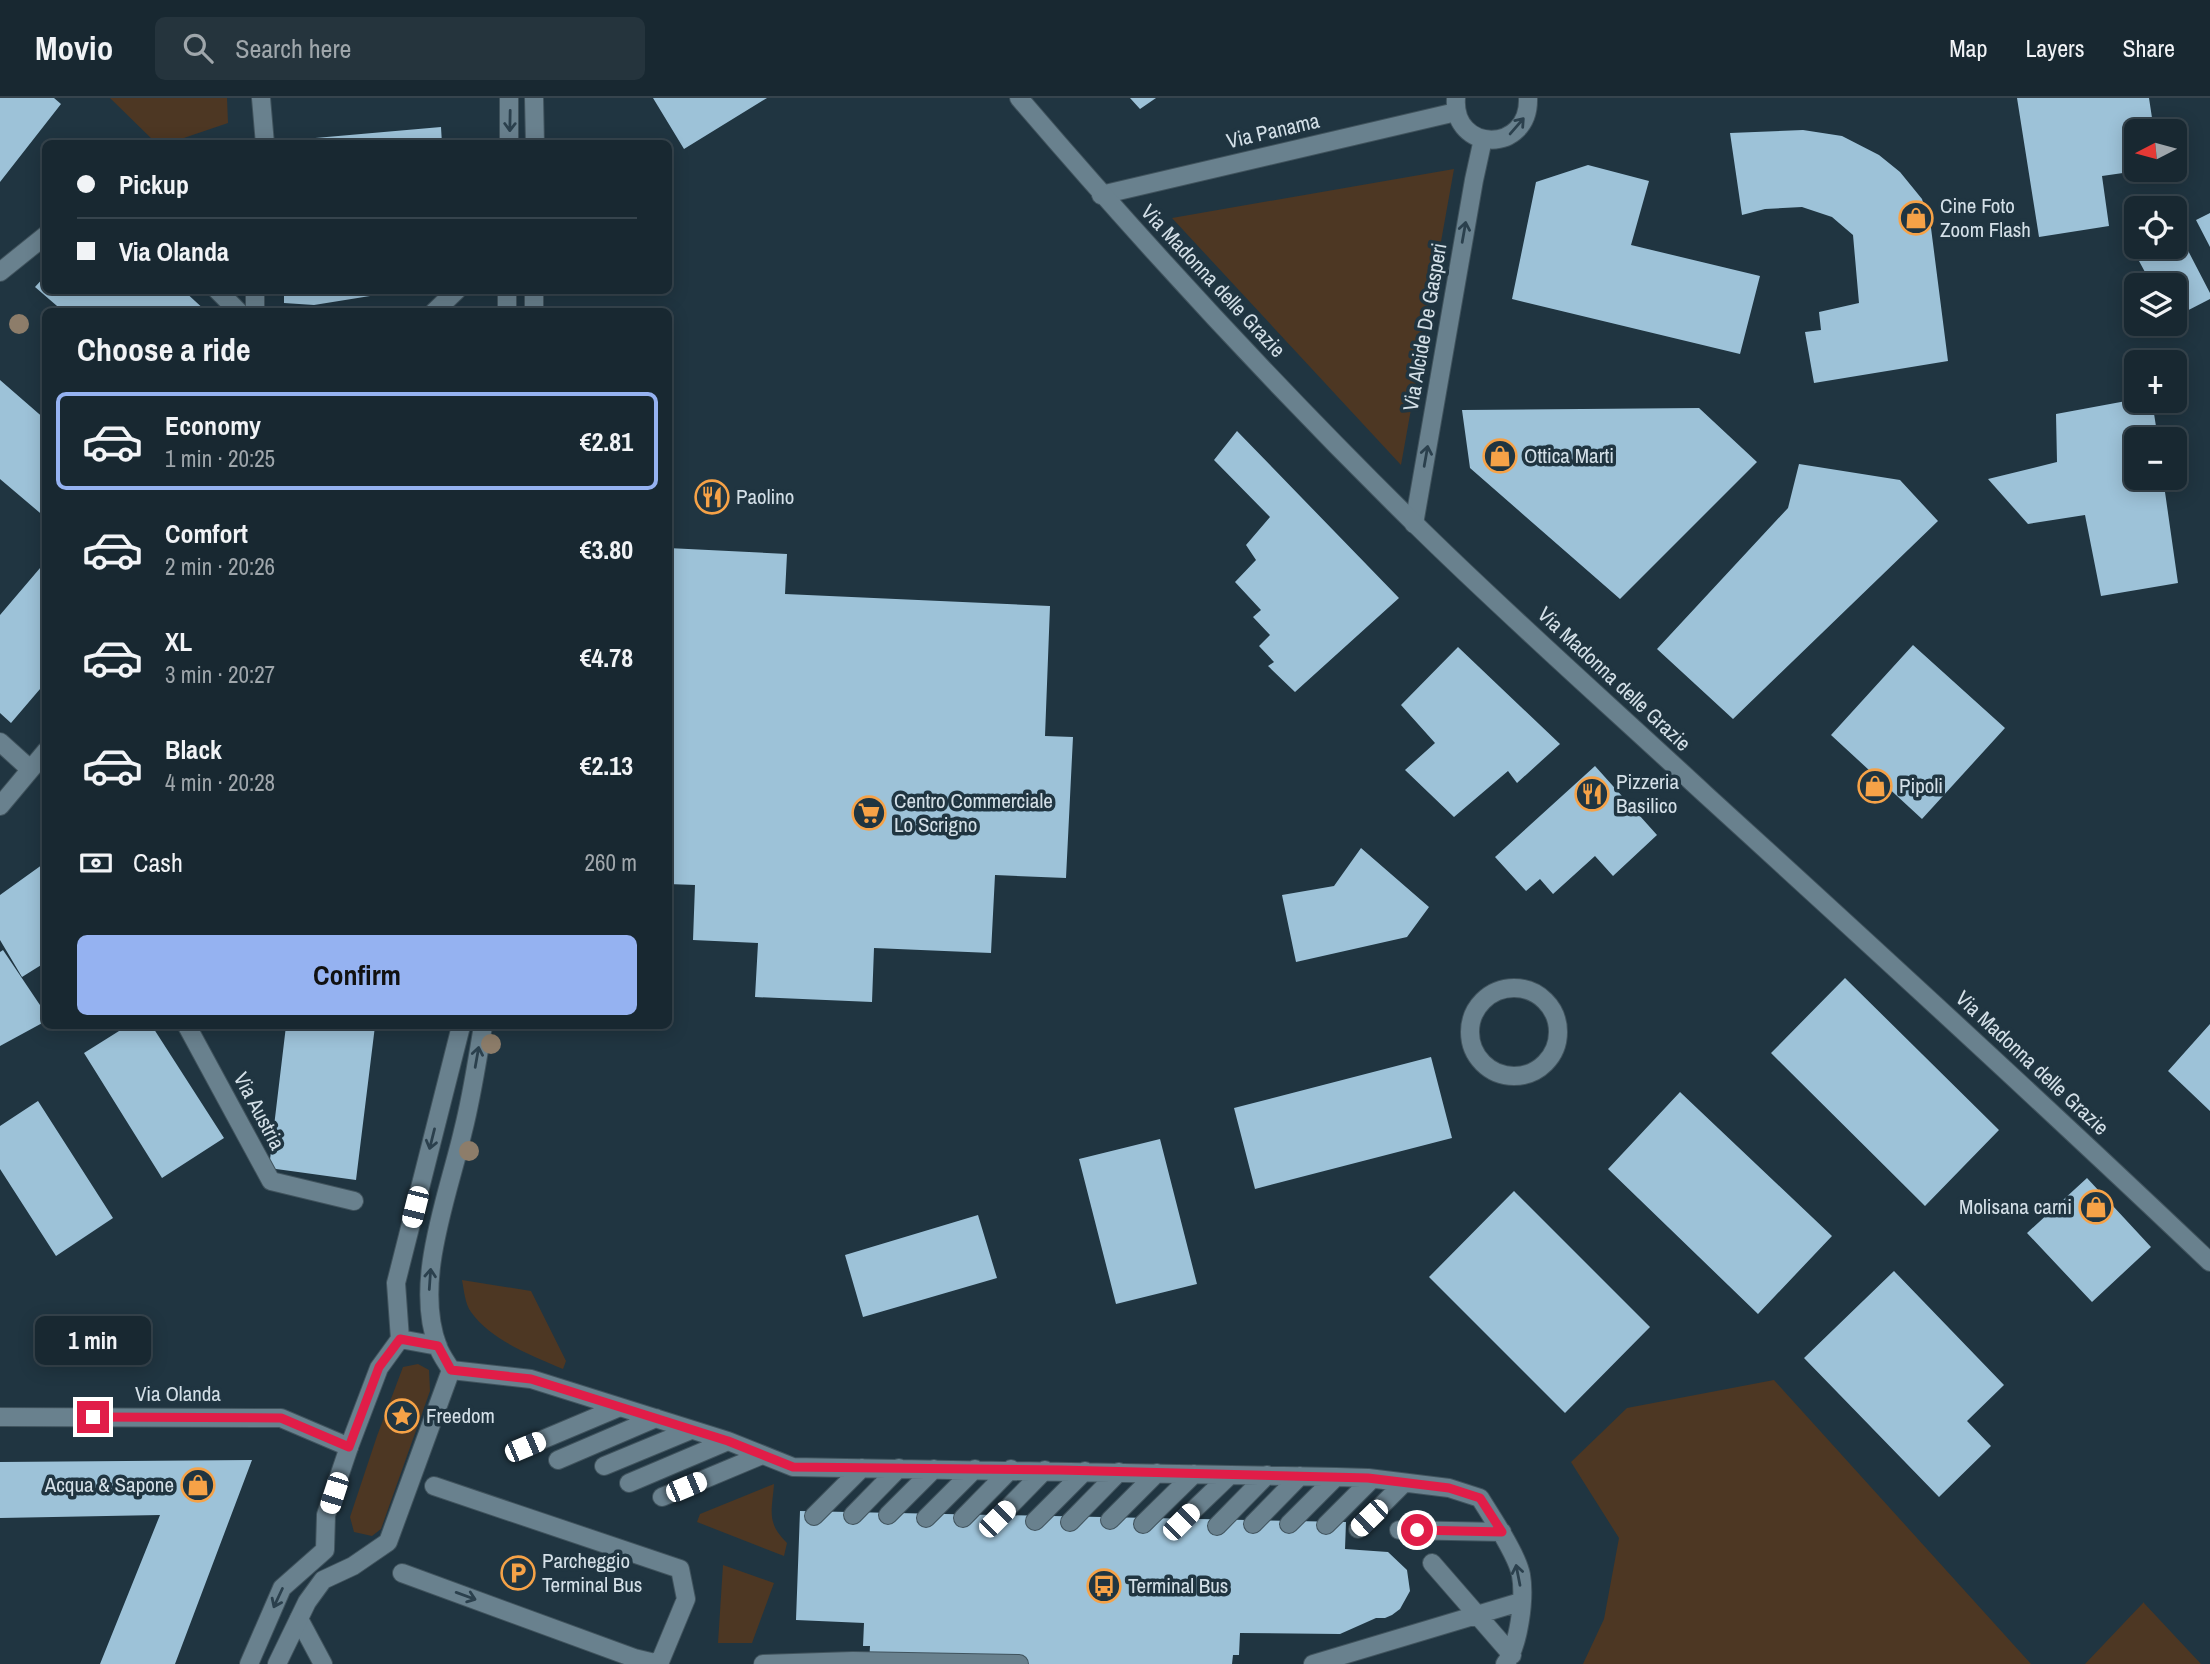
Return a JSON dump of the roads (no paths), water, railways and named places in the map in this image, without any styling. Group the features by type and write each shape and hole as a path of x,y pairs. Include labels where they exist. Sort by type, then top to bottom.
{"main road":[{"path":"261,98 265,140"},
{"path":"509,98 509,140"},
{"path":"534,98 535,140"},
{"name":"Via Madonna delle Grazie","path":"1019,98 1101,195 1280,387 1414,524 1933,1002 2210,1262"},
{"path":"1456,105 1466,130 1483,139 1506,137 1516,131 1523,122 1531,99"},
{"name":"Via Panama","path":"1101,195 1456,105"},
{"name":"Via Alcide De Gasperi","path":"1414,524 1483,139"},
{"path":"0,272 42,238"},
{"path":"221,294 235,308"},
{"path":"438,308 453,294"},
{"path":"0,742 30,769"},
{"path":"0,806 42,756"},
{"path":"1521,988 1534,992 1545,1000 1553,1012 1557,1041 1551,1055 1541,1066 1514,1076 1499,1074 1486,1066 1476,1055 1471,1042 1470,1027 1474,1012 1493,992 1521,988"},
{"name":"Via Austria","path":"189,1029 271,1181 354,1201"},
{"path":"248,1664 282,1588 325,1550 326,1515 349,1447 379,1367 400,1339 396,1283 460,1029"},
{"path":"277,1664 307,1602 323,1580 353,1566 388,1542 451,1370 438,1346 429,1301 431,1266 464,1130 482,1029"},
{"path":"400,1339 438,1346"},
{"path":"451,1370 531,1379 728,1441 793,1467 1336,1477 1449,1488 1480,1498 1502,1532 1521,1574 1520,1617 1508,1660"},
{"path":"525,1447 620,1407"},
{"name":"Via Olanda","path":"0,1417 281,1418 349,1447"},
{"path":"558,1460 656,1418"},
{"path":"604,1466 691,1430"},
{"path":"629,1483 728,1441"},
{"path":"662,1497 762,1455"},
{"path":"814,1516 863,1468"},
{"path":"853,1515 899,1468"},
{"path":"888,1515 934,1469"},
{"path":"926,1518 975,1469"},
{"path":"963,1518 1011,1469"},
{"path":"997,1519 1045,1470"},
{"path":"1035,1521 1085,1471"},
{"path":"1070,1522 1119,1472"},
{"path":"1110,1520 1157,1473"},
{"path":"1143,1524 1194,1474"},
{"path":"1181,1522 1230,1475"},
{"path":"1217,1526 1267,1475"},
{"path":"1253,1524 1300,1476"},
{"path":"1289,1524 1336,1477"},
{"path":"1326,1525 1373,1479"},
{"path":"1358,1529 1403,1484"},
{"path":"402,1573 634,1658 659,1664 686,1599 680,1570 434,1486"},
{"path":"1399,1530 1502,1532"},
{"path":"325,1550 353,1566"},
{"path":"1432,1563 1478,1614 1508,1660"},
{"path":"1313,1664 1520,1602"},
{"path":"299,1619 323,1664"},
{"path":"763,1664 853,1661 1019,1664"}],"place":[{"name":"Cine Foto Zoom Flash","path":"1916,218"},
{"name":"Ottica Marti","path":"1500,456"},
{"name":"Paolino","path":"712,497"},
{"name":"Pipoli","path":"1875,786"},
{"name":"Pizzeria Basilico","path":"1592,794"},
{"name":"Centro Commerciale Lo Scrigno","path":"869,813"},
{"name":"Molisana carni","path":"2096,1207"},
{"name":"Freedom","path":"402,1416"},
{"name":"Acqua & Sapone","path":"198,1485"},
{"name":"Parcheggio Terminal Bus","path":"518,1573"},
{"name":"Terminal Bus","path":"1104,1586"}]}
